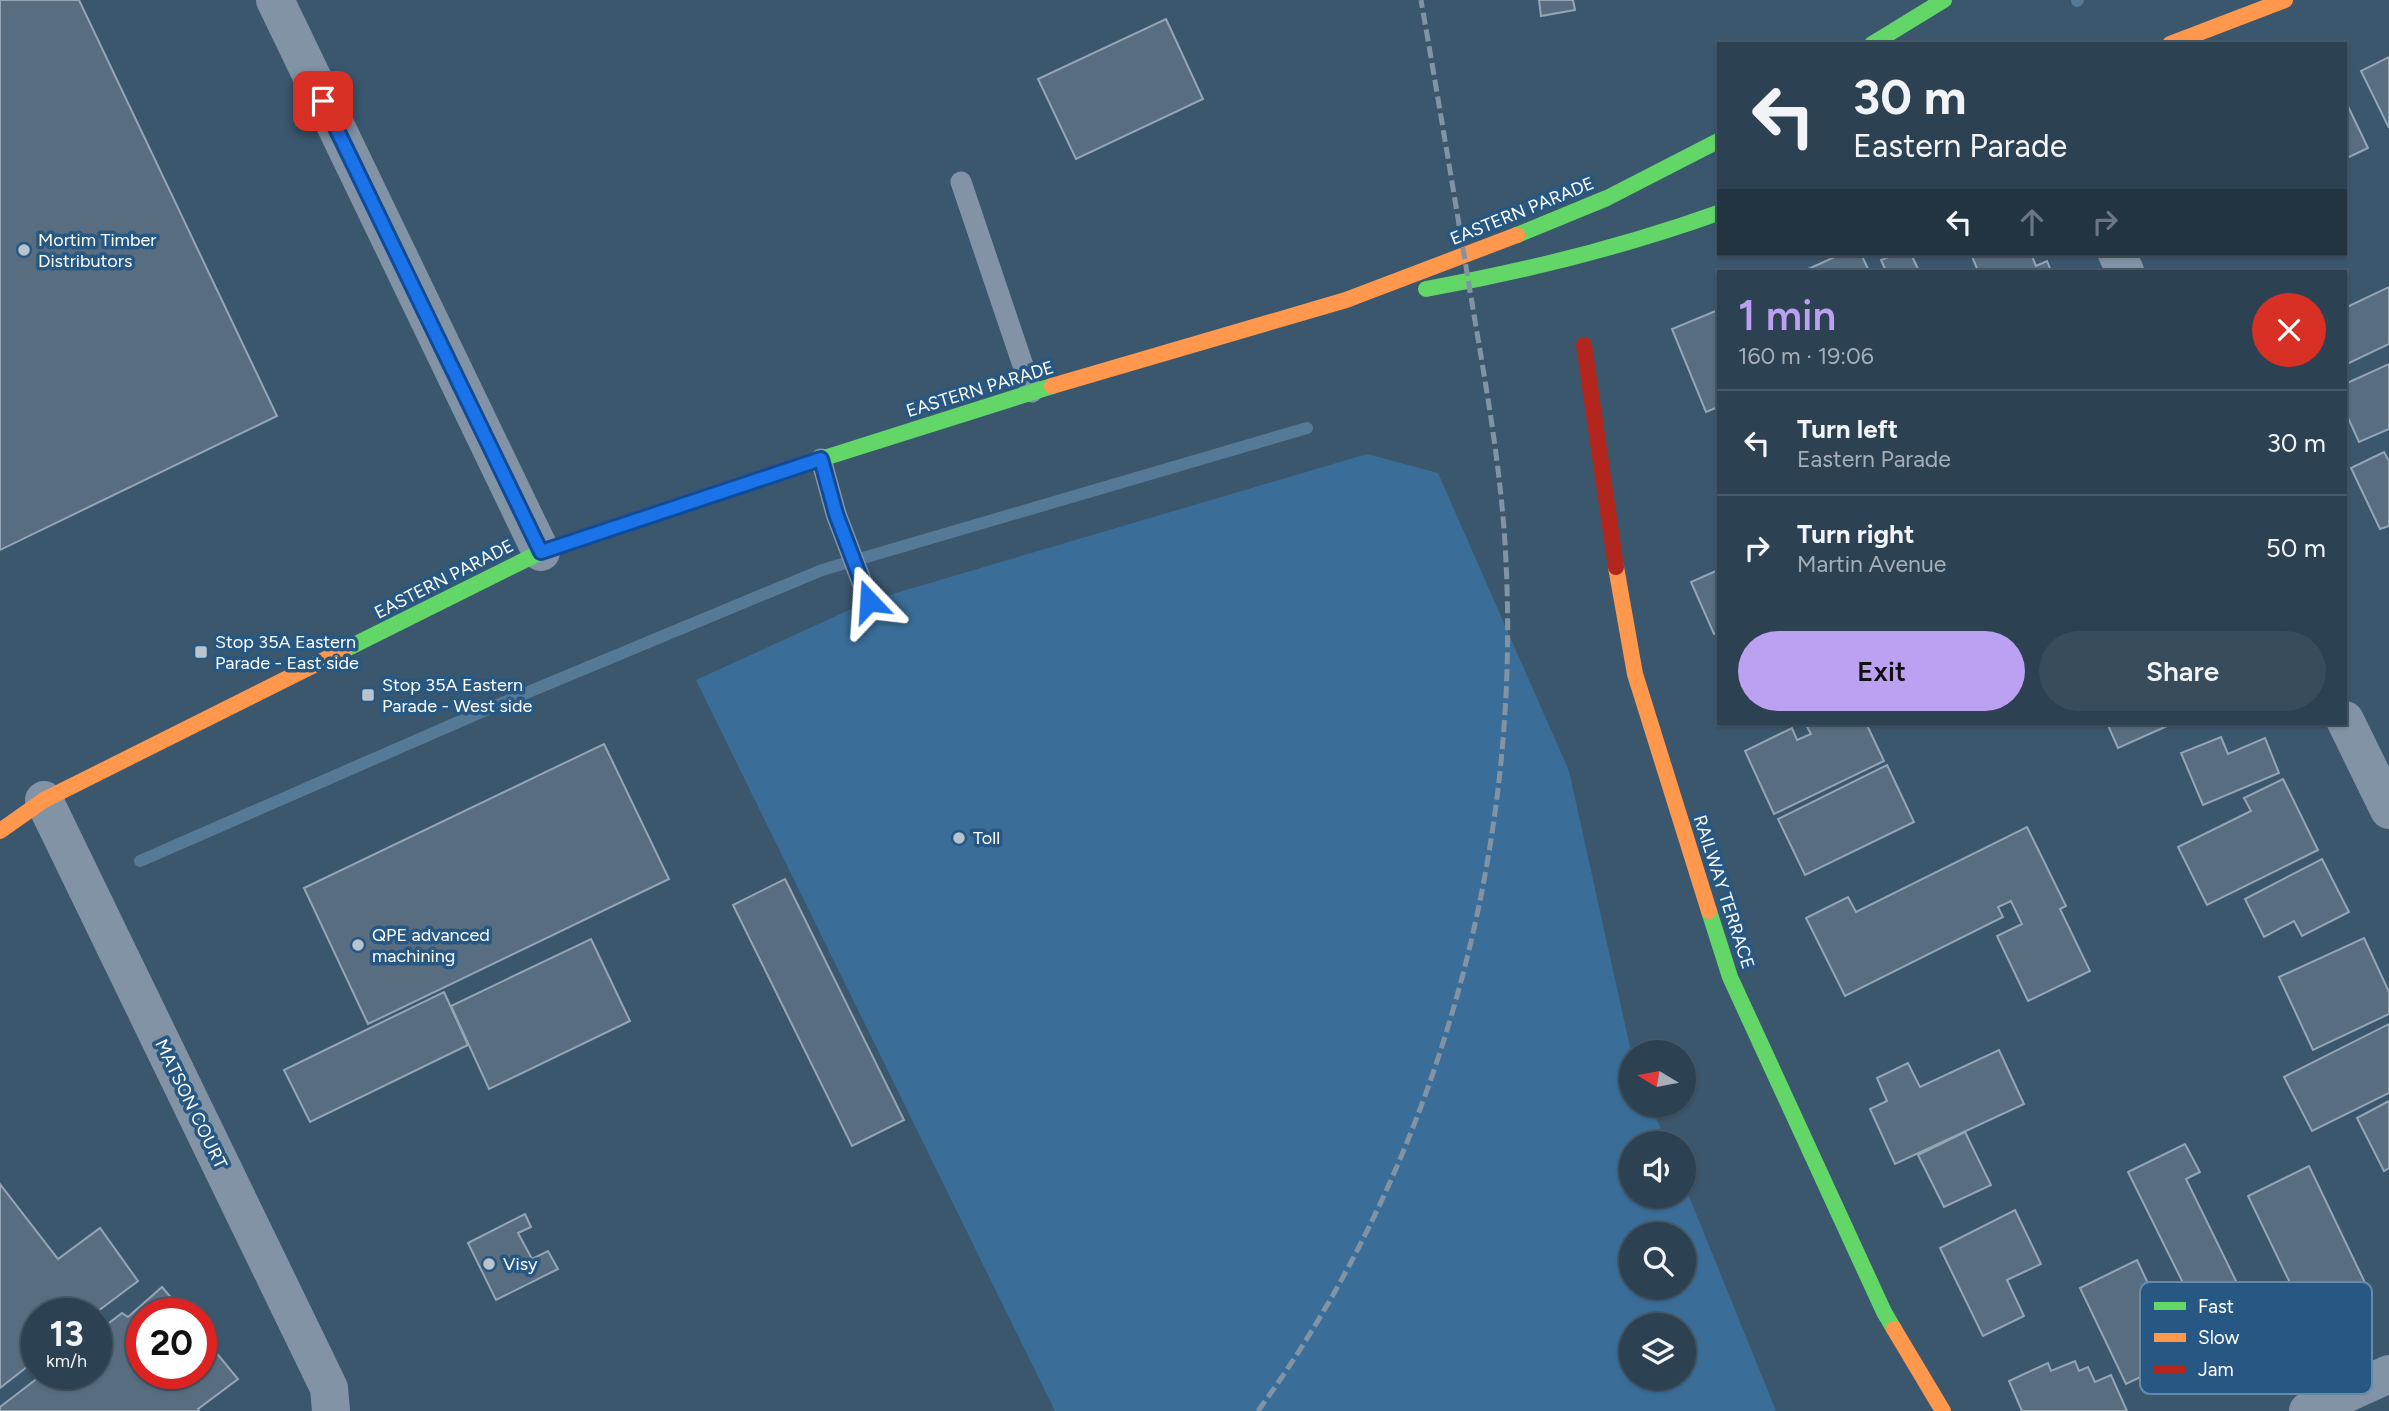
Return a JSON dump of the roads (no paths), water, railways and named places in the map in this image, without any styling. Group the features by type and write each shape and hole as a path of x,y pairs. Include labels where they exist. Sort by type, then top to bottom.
{"main road":[{"path":"1875,42 1944,0"},
{"path":"2175,42 2285,0"},
{"name":"EASTERN PARADE","path":"0,831 44,800 541,552 1032,392 1335,304 1489,247 1594,203 1654,176 1717,142"},
{"name":"EASTERN PARADE","path":"1335,304 1469,282 1556,264 1659,234 1717,213"},
{"name":"RAILWAY TERRACE","path":"1584,345 1619,589 1636,674 1730,977 1884,1312 1943,1411"}],"street":[{"path":"275,0 541,552"},
{"path":"2347,724 2389,810"},
{"name":"MATSON COURT","path":"44,800 329,1388 331,1411"},
{"path":"2372,1382 2389,1374"},
{"path":"2308,1411 2345,1394"}],"lane":[{"path":"961,182 1032,392"},
{"path":"821,459 836,514 869,601"}],"waterway":[{"path":"140,861 495,706 822,570 1307,428"}],"railway":[{"path":"1258,1411 1320,1318 1373,1219 1418,1115 1454,1008 1481,898 1498,786 1507,674 1506,562 1501,494 1487,392 1421,0"}],"place":[{"name":"Mortim Timber Distributors","path":"24,250"},
{"name":"Stop 35A Eastern Parade - East side","path":"201,652"},
{"name":"Stop 35A Eastern Parade - West side","path":"368,695"},
{"name":"Toll","path":"959,838"},
{"name":"QPE advanced machining","path":"358,945"},
{"name":"Visy","path":"489,1264"}]}
